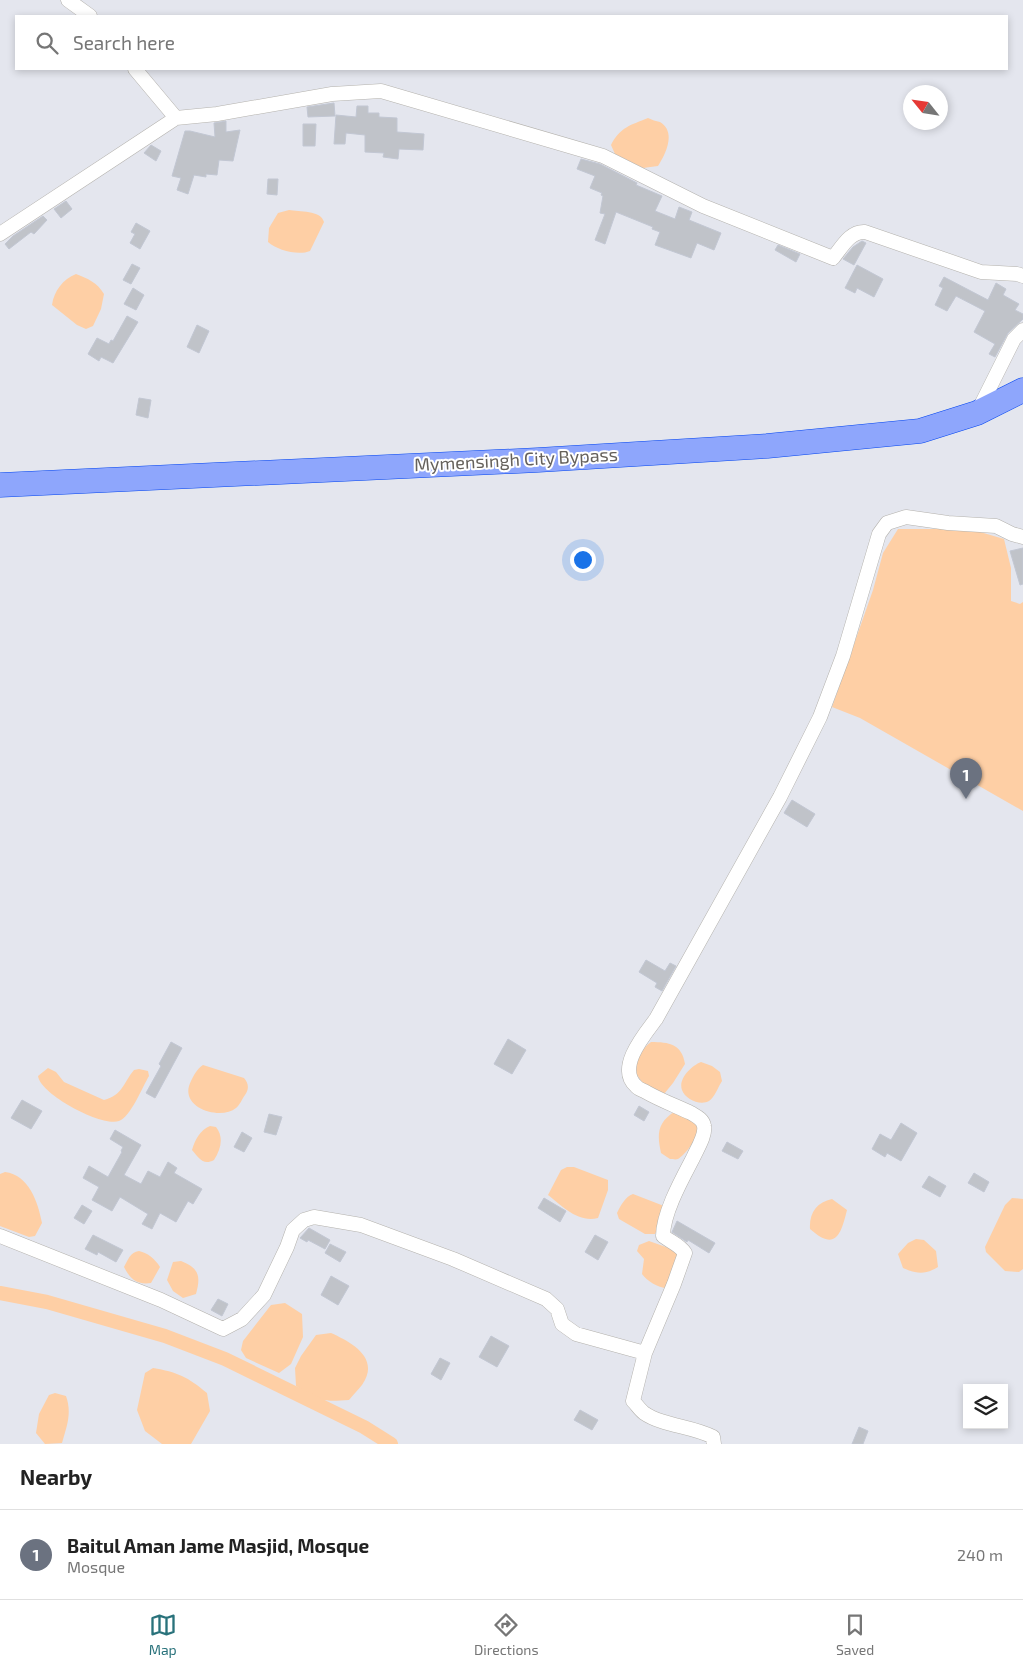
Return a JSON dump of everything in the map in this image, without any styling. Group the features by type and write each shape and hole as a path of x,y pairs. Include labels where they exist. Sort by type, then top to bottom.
{"highway":[{"name":"Mymensingh City Bypass","path":"0,485 538,460 767,446 920,431 977,413 1023,390"}],"street":[{"path":"68,0 89,15"},
{"path":"135,70 176,118"},
{"path":"0,234 176,118 217,114 332,94 381,91 603,156 703,206 833,258 852,235 858,232 865,232 981,272 1023,276"},
{"path":"977,413 1014,339 1023,330"},
{"path":"714,1444 713,1437 708,1434 644,1413 634,1401 645,1353 685,1253 682,1247 664,1236 663,1227 675,1194 705,1128 703,1121 696,1116 663,1102 635,1086 629,1074 630,1063 636,1049 656,1019 770,813 820,717 843,656 879,534 887,523 906,517 948,523 996,526 1023,537"},
{"path":"0,1236 161,1300 222,1329 242,1319 264,1295 293,1230 304,1220 314,1217 324,1218 360,1225 453,1259 546,1299 557,1309 562,1324 576,1334 645,1353"}],"shaded area":[{"path":"648,118 665,126 669,137 664,156 658,166 643,168 615,154 611,145 622,130"},
{"path":"289,210 314,213 322,218 324,222 310,251 300,253 288,251 268,242 269,228 278,213"},
{"path":"76,274 95,284 104,294 101,309 93,326 86,329 77,325 52,305 60,286"},
{"path":"898,529 970,529 1004,539 1011,568 1011,601 1020,604 1023,602 1023,811 860,718 832,707 873,590 883,553"},
{"path":"651,1042 669,1044 678,1048 685,1064 664,1094 646,1088 635,1072 640,1055"},
{"path":"701,1062 712,1066 720,1072 722,1081 711,1099 701,1103 693,1101 686,1096 681,1086 686,1073"},
{"path":"203,1065 244,1078 248,1084 247,1091 236,1108 229,1112 221,1113 203,1110 195,1105 190,1098 188,1090 197,1070"},
{"path":"48,1068 56,1072 64,1082 104,1100 119,1092 134,1070 148,1071 149,1076 136,1101 123,1119 110,1122 72,1108 49,1091 41,1083 38,1076"},
{"path":"674,1112 695,1123 697,1131 696,1137 685,1153 678,1159 670,1159 661,1153 659,1135 661,1125"},
{"path":"210,1126 216,1127 221,1143 214,1160 204,1162 192,1150 198,1136"},
{"path":"567,1167 574,1167 608,1180 608,1190 598,1218 591,1219 577,1216 548,1195 561,1170"},
{"path":"5,1172 20,1178 35,1198 42,1223 35,1236 29,1237 0,1226 0,1174"},
{"path":"633,1194 664,1206 664,1215 655,1234 645,1234 619,1219 617,1213 620,1207 625,1199"},
{"path":"1012,1198 1023,1199 1023,1269 1019,1272 1005,1271 986,1252 985,1247 1005,1205"},
{"path":"832,1199 847,1210 840,1233 832,1239 826,1239 810,1229 810,1223 815,1209 827,1200"},
{"path":"916,1239 924,1240 936,1251 938,1267 921,1273 903,1268 898,1254 908,1243"},
{"path":"649,1241 680,1252 669,1288 654,1284 642,1274 644,1259 637,1251 639,1245"},
{"path":"139,1251 151,1257 160,1267 151,1283 142,1283 134,1280 124,1267 131,1255"},
{"path":"181,1261 192,1267 198,1277 196,1294 183,1298 173,1291 167,1280 173,1262"},
{"path":"285,1303 302,1314 303,1337 291,1364 279,1373 246,1358 241,1350 243,1341 271,1305"},
{"path":"331,1333 355,1346 366,1359 367,1375 362,1385 349,1400 332,1401 315,1398 296,1386 295,1368 301,1356 316,1335"},
{"path":"153,1368 182,1376 207,1393 210,1411 191,1444 162,1444 145,1431 137,1410 145,1373"},
{"path":"55,1393 66,1396 69,1408 67,1425 62,1443 45,1444 36,1433 39,1414 49,1395"}],"building":[{"path":"334,103 335,116 308,117 307,107"},
{"path":"357,106 368,106 368,113 379,113 379,117 397,118 397,132 424,134 423,150 399,149 398,159 383,157 384,153 365,152 365,135 346,133 345,144 334,144 336,115 356,117"},
{"path":"226,121 226,132 240,130 233,161 219,160 217,175 206,174 206,177 194,175 188,194 177,190 181,178 172,176 185,131 215,137 214,123"},
{"path":"303,124 316,124 315,146 303,146"},
{"path":"151,145 161,151 156,161 144,153"},
{"path":"581,159 600,164 637,183 636,185 662,196 655,211 675,219 679,207 692,212 689,220 721,233 714,250 697,243 691,258 655,245 660,232 652,229 653,227 616,212 605,244 595,240 605,214 600,213 603,196 601,195 602,193 590,188 595,176 577,169"},
{"path":"268,179 278,179 277,195 267,194"},
{"path":"66,201 72,209 61,218 54,209"},
{"path":"43,216 47,220 34,234 31,232 9,249 5,244 13,236"},
{"path":"136,223 150,231 140,249 130,243 135,234 131,232"},
{"path":"862,241 866,243 854,265 843,259 853,247"},
{"path":"778,245 800,254 796,262 775,250"},
{"path":"132,264 140,268 131,284 123,280"},
{"path":"857,265 883,279 874,297 857,288 855,293 845,288"},
{"path":"944,277 988,300 996,283 1006,289 1003,295 1019,304 1015,310 1023,314 1023,319 1008,333 995,357 989,354 995,344 974,332 985,311 956,296 947,311 935,305 943,288 939,286"},
{"path":"133,288 144,295 136,310 124,304"},
{"path":"127,316 138,322 113,363 101,357 99,361 88,354 97,338 109,344 111,340 113,341"},
{"path":"197,325 209,331 199,353 187,347"},
{"path":"139,398 151,400 148,418 136,415"},
{"path":"1023,548 1023,584 1020,585 1010,551"},
{"path":"792,800 815,814 807,827 784,813"},
{"path":"646,960 665,971 670,963 676,966 662,991 655,987 657,983 639,972"},
{"path":"508,1039 526,1050 512,1074 494,1064"},
{"path":"171,1042 182,1048 155,1098 146,1093 161,1066 159,1064"},
{"path":"22,1100 42,1111 31,1129 11,1118"},
{"path":"639,1106 649,1112 644,1121 634,1115"},
{"path":"269,1114 282,1117 276,1135 264,1132"},
{"path":"901,1123 917,1133 901,1161 887,1153 885,1157 872,1149 880,1134 891,1140"},
{"path":"115,1130 141,1145 124,1175 141,1184 148,1171 160,1177 168,1162 177,1168 174,1173 202,1189 193,1204 188,1201 176,1222 160,1213 152,1229 142,1224 148,1214 120,1197 112,1211 92,1200 99,1187 83,1178 89,1166 108,1177 123,1147 110,1139"},
{"path":"242,1132 252,1138 244,1152 234,1147"},
{"path":"727,1142 743,1151 738,1159 722,1151"},
{"path":"974,1173 989,1182 984,1192 968,1183"},
{"path":"929,1176 946,1186 940,1197 922,1187"},
{"path":"544,1198 566,1211 560,1222 538,1208"},
{"path":"82,1205 92,1211 84,1224 74,1218"},
{"path":"677,1221 715,1243 709,1253 672,1232"},
{"path":"309,1228 330,1240 325,1249 300,1238"},
{"path":"93,1235 123,1250 116,1262 98,1252 97,1255 85,1249"},
{"path":"595,1235 608,1242 598,1260 585,1252"},
{"path":"330,1244 346,1252 340,1262 325,1253"},
{"path":"331,1276 349,1286 338,1305 321,1295"},
{"path":"218,1299 228,1304 222,1316 211,1310"},
{"path":"491,1336 509,1346 497,1367 479,1357"},
{"path":"440,1358 450,1363 441,1380 431,1374"},
{"path":"580,1410 598,1420 592,1430 574,1420"},
{"path":"859,1427 868,1431 863,1444 852,1444"}],"waterway":[{"path":"0,1293 47,1302 165,1336 225,1359 364,1427 391,1444"}],"place":[{"name":"Baitul Aman Jame Masjid, Mosque","path":"966,799"}]}
